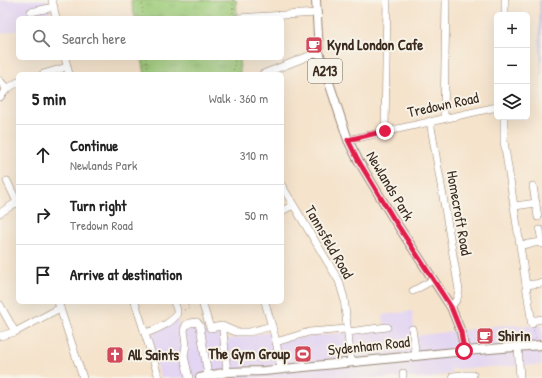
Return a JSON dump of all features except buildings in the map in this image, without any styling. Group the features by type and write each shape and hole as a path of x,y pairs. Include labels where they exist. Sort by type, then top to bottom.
{"main road":[{"name":"Newlands Park","path":"316,0 319,52 348,140 358,160 393,218 451,307 461,332 464,351"},
{"name":"Sydenham Road","path":"200,378 227,372 264,374 281,369 541,343"}],"street":[{"path":"385,131 387,0"},
{"path":"444,118 446,0"},
{"path":"505,0 505,12"},
{"path":"30,12 53,4 56,16"},
{"path":"270,16 317,13"},
{"path":"268,72 319,52"},
{"path":"65,60 68,71"},
{"path":"0,81 7,89"},
{"path":"0,97 7,89 16,83"},
{"name":"Tredown Road","path":"348,140 494,108"},
{"path":"504,120 504,141 532,322 542,319"},
{"name":"Homecroft Road","path":"430,121 459,290 457,299 451,307"},
{"path":"8,181 16,199"},
{"path":"533,186 538,218"},
{"name":"Tannsfeld Road","path":"284,189 338,281 344,298 351,362"},
{"path":"515,206 536,203"},
{"path":"0,213 16,204"},
{"path":"284,210 293,205"},
{"path":"521,246 542,243 540,230"},
{"path":"413,291 433,280"},
{"path":"526,285 542,283"},
{"path":"0,304 15,332"},
{"path":"136,304 159,378"},
{"path":"145,333 155,330 175,318 178,311 175,304"},
{"path":"203,304 210,328 222,326 236,332 249,332 272,326"},
{"path":"266,304 276,342 281,369"},
{"path":"0,336 15,332 59,305 83,378"},
{"path":"189,378 184,356 184,330 186,325 197,322 200,326 208,376"},
{"path":"276,342 309,332 387,327"},
{"path":"412,329 416,356"},
{"path":"223,331 227,372"},
{"path":"518,346 520,378"},
{"path":"453,376 464,377 473,375"}],"path":[{"path":"142,0 143,16"},
{"path":"233,0 234,16"},
{"path":"146,60 148,72"},
{"path":"233,72 235,60"},
{"path":"178,311 189,308 188,304"},
{"path":"532,322 535,338 541,343"}],"shaded area":[{"path":"0,0 47,0 51,16 16,16 16,30 0,34"},
{"path":"539,0 542,0 542,81 539,41"},
{"path":"412,311 415,336 503,325 542,326 542,365 451,369 451,374 433,378 161,378 148,337 177,319 180,330 199,327 201,331 219,331 226,340 269,332 271,341 385,328 383,315"}],"green space":[{"path":"131,0 236,0 237,16 135,16"},
{"path":"142,60 239,60 240,72 145,72"}],"place":[{"name":"Kynd London Cafe","path":"314,45"},
{"name":"Shirin","path":"485,336"},
{"name":"The Gym Group","path":"303,354"},
{"name":"All Saints","path":"115,355"}],"route":[{"path":"385,131 348,140 358,160 393,218 451,307 461,332 464,351"}]}
